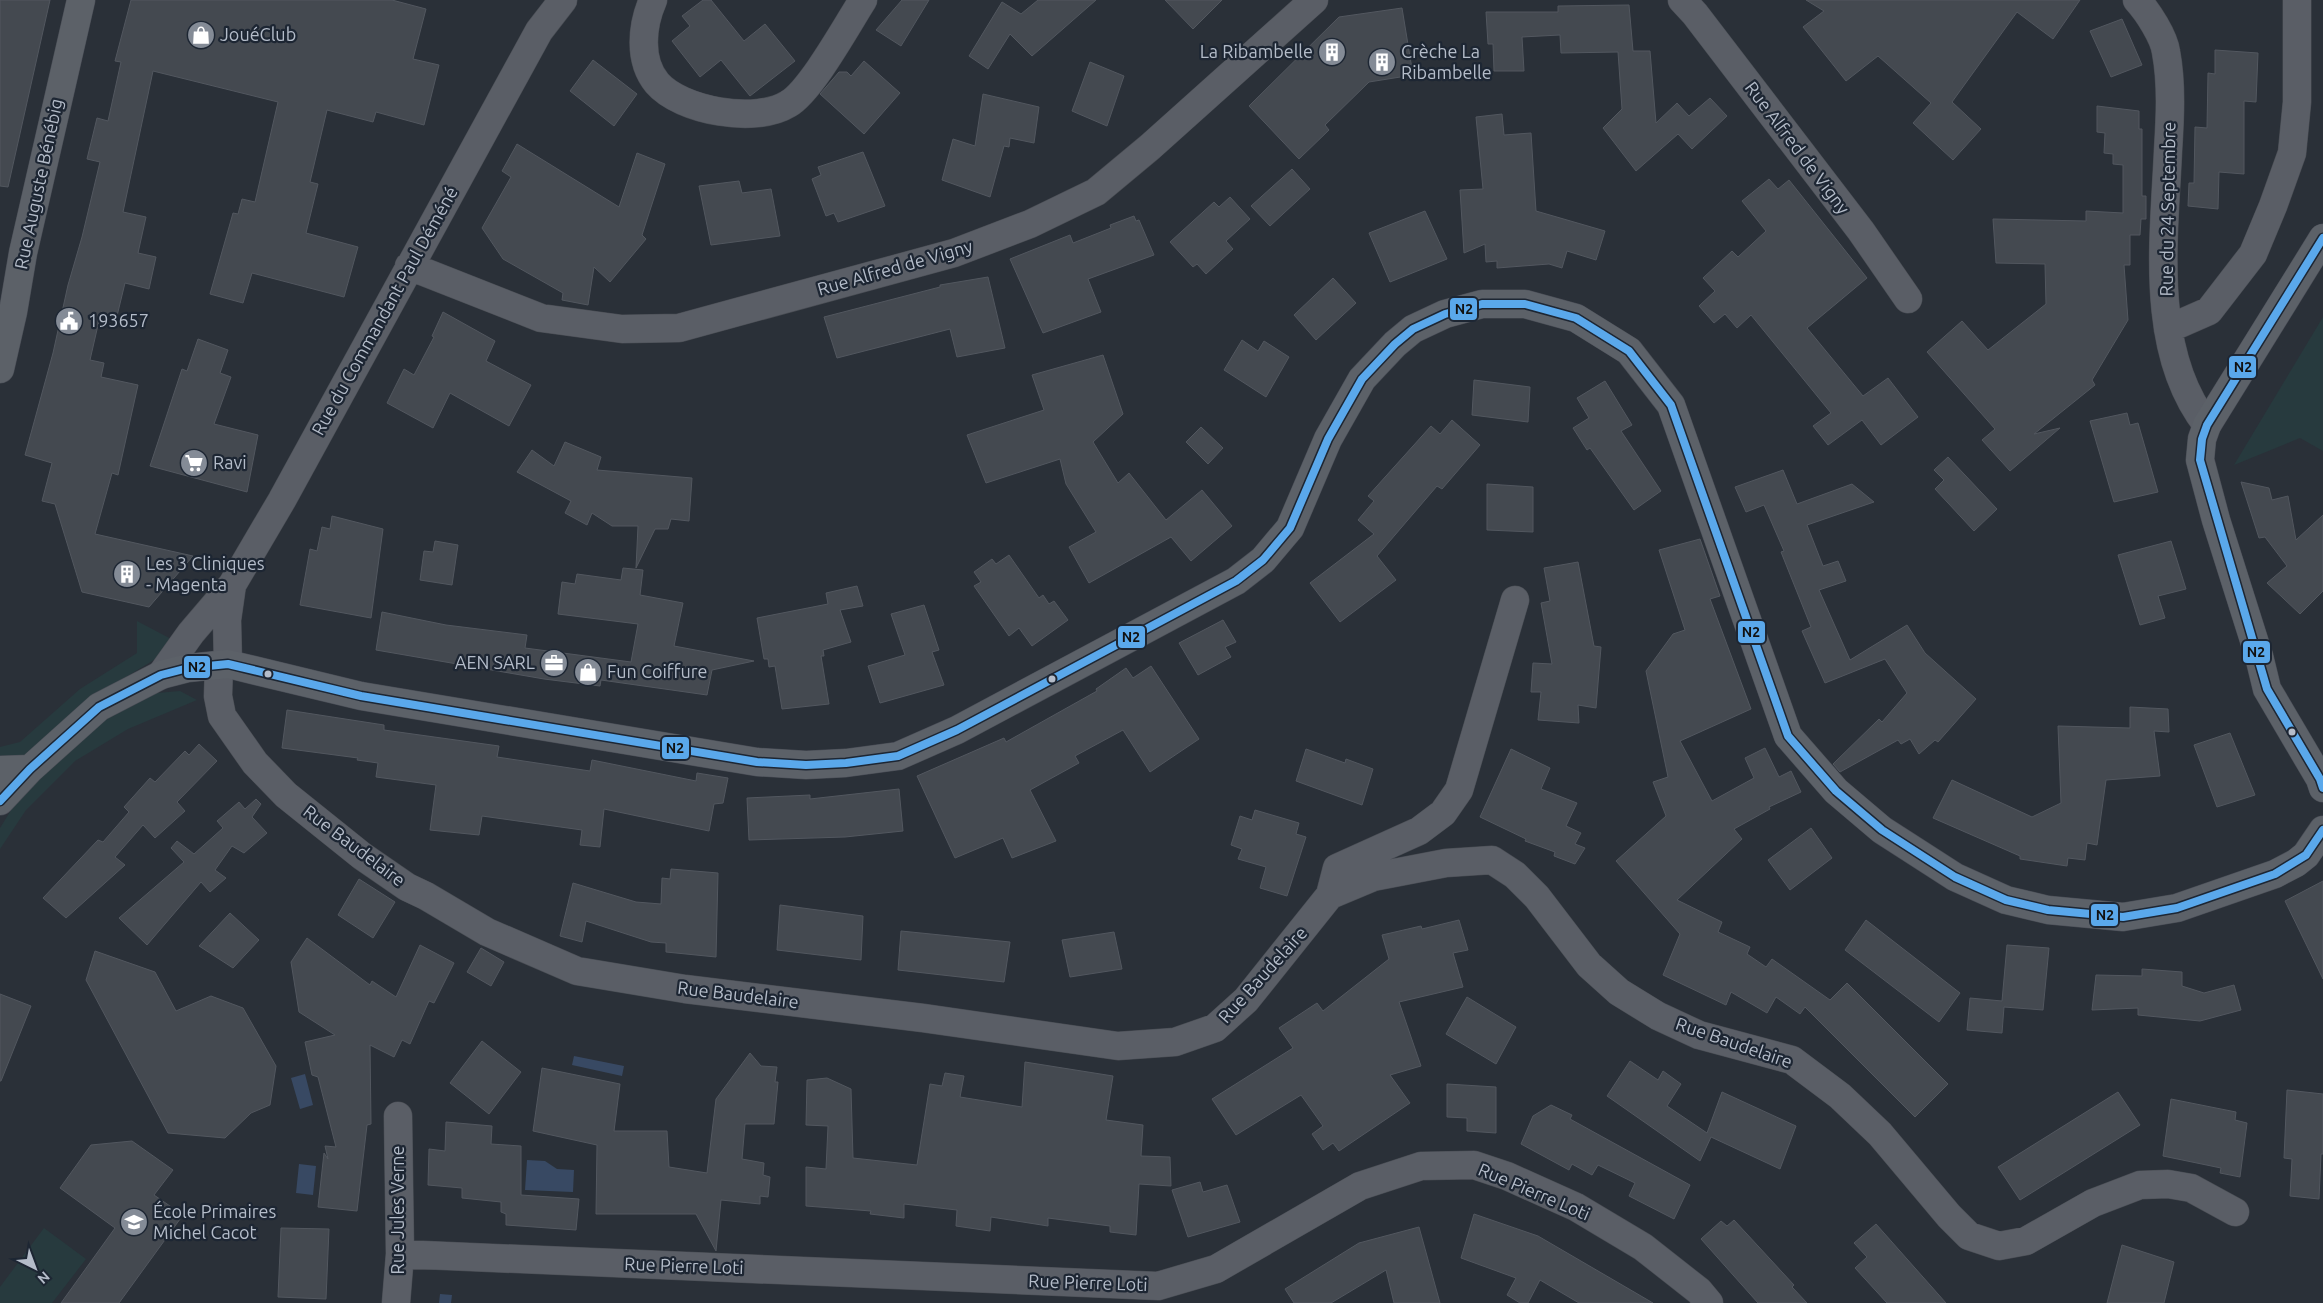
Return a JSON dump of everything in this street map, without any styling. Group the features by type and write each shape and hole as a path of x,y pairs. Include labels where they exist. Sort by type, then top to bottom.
{"main road":[{"name":"Rue Auguste Bénébig","path":"0,369 13,312 25,244 81,0"},
{"path":"2322,782 2267,689 2259,656 2216,520 2200,460 2202,439 2207,425 2323,238"},
{"path":"218,665 361,696 757,762 806,765 898,756 957,730 1236,581 1263,560 1290,528 1328,440 1362,379 1394,344 1413,329 1444,314 1482,304 1525,304 1576,318 1629,351 1671,405 1788,736 1836,791 1882,830 1955,877 2006,900 2048,910 2123,917 2177,908 2275,874 2296,863 2306,854 2323,830"},
{"name":"Rue du Commandant Paul Déméné","path":"0,801 30,768 99,707 161,675 188,668 218,665"},
{"path":"0,770 30,768"},
{"name":"Rue du Commandant Paul Déméné","path":"0,816 30,768"}],"street":[{"name":"Rue du Commandant Paul Déméné","path":"161,675 202,620 232,585 282,500 539,31 563,0"},
{"path":"653,0 647,14 643,39 647,65 657,82 671,96 720,112 749,115 767,113 788,104 806,88 863,0"},
{"name":"Rue Alfred de Vigny","path":"409,266 541,318 622,329 679,328 954,253 1030,224 1096,192 1150,147 1314,0"},
{"name":"Rue Alfred de Vigny","path":"1682,0 1695,14 1861,231 1908,300"},
{"name":"Rue du 24 Septembre","path":"2137,0 2147,11 2166,51 2170,107 2164,254 2168,329 2180,379 2194,408 2207,425"},
{"path":"2168,329 2208,311 2253,254 2273,206 2292,153 2297,102 2297,0"},
{"path":"218,665 232,585"},
{"name":"Rue Baudelaire","path":"218,665 218,696 222,716 255,763 286,794 362,856 408,887 487,932 577,971 685,989 923,1018 1118,1046 1175,1042 1216,1028 1246,1000 1330,895 1337,868 1419,831 1443,813 1459,790 1482,718 1515,600"},
{"path":"202,620 201,650 218,665"},
{"name":"Rue Baudelaire","path":"1330,895 1373,876 1446,863 1492,860 1515,875 1537,897 1589,965 1618,992 1658,1016 1699,1035 1792,1060 1840,1096 1880,1134 1949,1216 1969,1236 1999,1246 2026,1241 2093,1203 2140,1184 2168,1184 2192,1188 2235,1212"},
{"name":"Rue Jules Verne","path":"396,1303 400,1254 398,1116"},
{"name":"Rue Pierre Loti","path":"400,1254 1158,1286 1216,1269 1360,1186 1421,1166 1474,1165 1507,1176 1576,1207 1643,1247 1699,1291 1709,1303"}],"green space":[{"path":"2323,317 2323,451 2300,438 2234,465"},
{"path":"137,621 175,641 162,655 108,688 26,756 0,763 0,747 20,742 80,689 137,653"},
{"path":"180,691 197,700 128,729 75,761 26,810 0,849 0,828 18,799 112,711 157,693"},
{"path":"44,1228 86,1259 52,1303 0,1303 0,1287"}],"water":[{"path":"574,1056 624,1066 622,1076 572,1065"},
{"path":"305,1074 313,1105 300,1109 291,1078"},
{"path":"527,1160 545,1161 557,1169 574,1170 573,1192 525,1190"},
{"path":"299,1164 316,1166 313,1195 296,1193"},
{"path":"440,1294 452,1295 451,1303 439,1303"}],"building":[{"path":"0,0 50,0 8,187 0,186"},
{"path":"131,0 392,0 426,9 413,59 439,65 424,125 376,112 373,122 327,110 310,182 318,184 306,233 358,247 344,297 252,273 243,303 210,294 233,213 238,214 242,199 255,202 278,102 153,71 123,212 146,217 138,253 156,257 149,289 125,283 117,316 101,312 90,360 104,363 101,377 138,385 118,475 112,473 95,534 193,556 149,607 82,592 55,504 42,501 52,463 25,455 53,353 68,285 100,162 87,159 97,118 108,121 121,62 115,61"},
{"path":"703,0 711,0 744,41 765,24 795,61 750,96 721,60 700,77 672,41 690,26 682,16"},
{"path":"902,0 929,0 901,46 876,30"},
{"path":"1038,0 1096,0 1032,56 1010,34 988,69 969,56 1002,2 1021,14"},
{"path":"1165,0 1222,0 1193,29"},
{"path":"1806,0 2080,0 2053,39 2017,12 1952,102 1981,129 1953,160 1913,123 1931,103 1878,56 1846,81 1803,27 1824,11"},
{"path":"1629,5 1633,51 1650,51 1656,123 1677,103 1689,116 1710,98 1727,116 1692,149 1678,134 1636,171 1603,128 1622,109 1618,52 1561,53 1560,35 1522,37 1524,71 1494,71 1493,44 1488,44 1486,12 1558,12 1558,6"},
{"path":"1402,8 1413,75 1369,82 1325,125 1329,130 1299,159 1249,106 1339,17"},
{"path":"2122,19 2142,65 2111,77 2090,31"},
{"path":"2215,50 2258,53 2256,102 2244,101 2244,174 2219,172 2218,209 2188,206 2189,183 2194,183 2195,127 2207,128 2208,73 2215,74"},
{"path":"593,60 637,94 614,126 570,91"},
{"path":"864,61 900,93 864,134 820,94 839,72 847,72 851,76"},
{"path":"1090,62 1124,76 1107,126 1072,111"},
{"path":"983,94 1039,107 1034,143 1010,138 1009,147 1004,146 990,197 942,180 953,139 975,146"},
{"path":"2097,106 2139,111 2139,129 2142,129 2142,196 2146,196 2146,219 2141,219 2140,235 2130,235 2130,265 2124,265 2128,320 2092,380 2095,385 2034,434 2060,428 2010,471 1982,440 1995,429 1927,352 1962,321 1988,350 2046,304 2045,264 1996,263 1993,219 2086,221 2086,211 2123,213 2123,165 2113,164 2113,154 2104,153 2105,133 2097,132"},
{"path":"1502,114 1504,135 1531,133 1536,211 1605,231 1596,260 1567,251 1562,268 1549,264 1497,268 1497,261 1486,262 1485,244 1464,253 1460,190 1483,189 1476,117"},
{"path":"517,144 619,207 637,153 665,164 642,235 646,239 610,282 594,267 588,305 562,300 563,293 503,259 482,228 511,177 502,171"},
{"path":"863,152 885,206 838,222 834,213 826,216 812,179 821,175 818,167"},
{"path":"1292,169 1310,189 1270,226 1251,206"},
{"path":"1769,179 1778,189 1789,180 1867,278 1807,328 1863,396 1888,378 1918,417 1881,445 1862,420 1828,445 1813,426 1831,413 1751,315 1737,328 1725,314 1714,323 1699,306 1715,291 1703,278 1732,251 1738,257 1766,231 1742,201"},
{"path":"739,181 742,193 771,189 780,236 711,245 699,186"},
{"path":"1230,197 1250,219 1226,241 1233,249 1206,274 1197,264 1193,267 1170,242 1214,202 1219,207"},
{"path":"1425,211 1447,259 1390,282 1369,233"},
{"path":"1134,216 1136,221 1139,220 1154,255 1088,279 1101,312 1043,333 1010,259 1070,235 1073,243 1111,228 1110,225"},
{"path":"988,277 1005,348 957,357 950,329 837,358 824,317 940,287 940,285"},
{"path":"1333,278 1356,303 1316,340 1294,315"},
{"path":"443,312 495,341 486,361 531,385 509,426 450,393 433,428 387,403 404,369 414,375 434,337 432,336"},
{"path":"198,339 228,350 220,373 231,377 214,424 258,435 247,492 150,466 182,369 187,371"},
{"path":"1242,340 1258,351 1264,341 1289,357 1266,397 1224,370"},
{"path":"1103,355 1123,414 1093,442 1118,483 1129,473 1166,520 1202,490 1232,526 1191,561 1171,537 1089,583 1069,547 1096,532 1066,484 1060,459 986,483 967,435 1044,410 1032,375"},
{"path":"1474,380 1530,387 1528,422 1472,415"},
{"path":"1605,381 1632,425 1621,431 1661,491 1634,510 1590,448 1587,450 1573,428 1589,418 1577,398"},
{"path":"2127,413 2130,425 2138,423 2158,492 2114,502 2090,421"},
{"path":"1452,420 1480,445 1442,489 1437,486 1377,556 1396,580 1340,622 1310,583 1374,534 1358,520 1374,501 1368,496 1431,426 1440,434"},
{"path":"1201,427 1223,448 1208,464 1186,442"},
{"path":"565,442 601,457 597,470 692,478 689,521 671,519 668,529 655,529 636,568 638,526 612,526 592,513 587,525 565,513 571,501 517,472 532,450 554,466"},
{"path":"1948,457 1997,509 1974,531 1935,489 1944,480 1934,470"},
{"path":"1783,470 1797,504 1852,484 1874,502 1807,525 1823,566 1838,561 1846,581 1819,590 1850,660 1907,625 1925,653 1976,699 1938,742 1935,740 1919,754 1910,739 1901,744 1898,740 1840,772 1833,764 1879,719 1882,722 1907,693 1885,659 1825,683 1802,631 1811,627 1781,552 1784,551 1764,505 1746,512 1735,487"},
{"path":"2241,482 2269,488 2272,500 2288,496 2296,540 2323,515 2323,591 2300,614 2267,583 2287,566 2265,537 2259,538"},
{"path":"1487,484 1533,487 1533,532 1487,530"},
{"path":"332,516 383,529 371,618 300,605 310,549 317,551 322,527 330,529"},
{"path":"1700,539 1720,596 1710,599 1751,709 1680,741 1712,801 1754,778 1745,758 1765,748 1779,777 1791,771 1801,792 1769,807 1770,809 1734,829 1742,839 1677,900 1722,922 1718,932 1750,947 1747,954 1766,967 1772,959 1830,1000 1847,983 1948,1084 1915,1117 1805,1007 1800,1014 1776,997 1767,1013 1731,992 1726,1005 1663,975 1680,934 1616,861 1666,816 1653,782 1668,777 1646,671 1673,634 1685,630 1659,550"},
{"path":"435,541 458,545 452,585 420,580 424,551 433,552"},
{"path":"2171,541 2186,589 2158,596 2165,618 2140,625 2118,555"},
{"path":"1009,555 1039,598 1043,595 1049,604 1054,601 1068,620 1032,646 1019,628 1009,636 974,586 981,582 974,572 992,559 996,564"},
{"path":"1578,562 1594,646 1601,647 1596,708 1578,705 1579,723 1538,720 1541,692 1531,692 1533,663 1552,664 1541,603 1550,601 1544,568"},
{"path":"623,568 643,570 640,595 683,603 674,646 754,661 712,670 707,695 601,680 600,686 544,679 376,650 382,612 446,625 527,635 525,648 631,662 638,624 558,614 562,582 575,584 577,574 621,580"},
{"path":"857,586 863,606 840,610 851,642 823,650 824,656 821,656 829,704 782,709 775,666 769,667 768,659 764,659 757,618 828,604 826,593"},
{"path":"924,605 939,650 932,652 944,685 880,703 868,666 905,655 891,614"},
{"path":"1223,620 1236,642 1225,647 1231,657 1198,675 1179,643"},
{"path":"1151,666 1199,739 1150,772 1123,730 1075,756 1079,763 1030,790 1056,841 1012,858 1003,838 955,858 917,776 1004,738 1006,742 1097,691 1096,689 1126,668 1133,678"},
{"path":"2130,707 2168,709 2169,732 2154,731 2160,776 2106,780 2097,845 2087,843 2085,860 2068,858 2067,866 2020,859 2020,856 1933,818 1952,780 2032,817 2061,803 2058,726 2130,728"},
{"path":"287,710 384,725 384,730 499,746 497,757 590,771 592,760 696,781 697,773 728,778 723,803 714,804 709,831 604,809 600,847 580,845 582,830 482,816 479,835 430,830 436,785 376,777 378,763 357,760 358,758 282,748"},
{"path":"2230,733 2255,795 2217,807 2194,745"},
{"path":"199,744 217,761 177,802 185,811 155,838 143,825 115,857 125,865 66,918 43,898 98,840 103,842 129,812 124,807 150,778 155,782 185,751 189,755"},
{"path":"1306,749 1345,763 1346,759 1373,769 1362,805 1296,781"},
{"path":"1511,749 1550,768 1541,789 1577,803 1566,826 1581,833 1575,844 1585,848 1575,864 1554,856 1555,852 1525,841 1526,839 1480,817"},
{"path":"899,789 903,831 845,837 749,840 747,798 810,795 810,799"},
{"path":"256,799 261,804 252,817 267,833 244,853 232,846 215,870 226,878 210,892 201,882 147,945 119,918 184,862 171,848 177,841 194,854 223,828 217,821 239,802 245,809"},
{"path":"1255,810 1299,823 1296,834 1306,837 1287,896 1260,888 1266,867 1238,859 1242,849 1231,845 1240,816 1252,820"},
{"path":"1811,828 1832,858 1790,890 1768,860"},
{"path":"671,869 718,873 716,957 666,952 666,943 651,942 586,921 582,942 560,936 573,883 636,902 661,904 662,878 670,879"},
{"path":"359,879 395,902 373,938 338,915"},
{"path":"2323,881 2323,979 2285,901"},
{"path":"780,905 863,916 861,960 777,950"},
{"path":"230,913 259,940 233,968 199,946"},
{"path":"1459,920 1468,950 1453,953 1463,987 1399,1002 1421,1066 1390,1075 1410,1103 1339,1151 1333,1143 1323,1150 1312,1134 1323,1126 1301,1095 1236,1135 1212,1099 1293,1048 1279,1028 1317,1003 1323,1011 1389,959 1382,935 1421,926 1422,929"},
{"path":"1866,920 1960,993 1939,1022 1845,950"},
{"path":"901,931 1010,942 1004,982 898,970"},
{"path":"1114,932 1122,969 1070,977 1062,940"},
{"path":"307,938 370,985 372,981 396,997 420,945 454,963 434,1003 429,1001 410,1044 402,1040 394,1057 370,1045 371,1124 367,1125 357,1211 318,1207 324,1153 328,1159 325,1146 336,1147 318,1077 312,1075 305,1042 335,1035 299,1012 291,962"},
{"path":"2007,945 2049,948 2043,1010 2004,1007 2002,1033 1967,1030 1970,998 2002,1001"},
{"path":"481,948 504,962 491,986 467,972"},
{"path":"95,951 155,972 176,1011 211,996 243,1008 276,1066 270,1105 251,1113 225,1138 168,1133 86,980"},
{"path":"2142,969 2182,972 2182,986 2204,993 2234,985 2241,1010 2200,1021 2138,1015 2138,1008 2092,1010 2096,975 2142,976"},
{"path":"0,994 31,1006 1,1081 0,1081"},
{"path":"1467,997 1516,1027 1496,1064 1446,1034"},
{"path":"482,1041 521,1072 489,1114 450,1083"},
{"path":"750,1053 761,1066 777,1067 775,1082 778,1082 774,1124 745,1124 742,1159 764,1163 763,1175 770,1177 768,1197 760,1196 760,1204 721,1200 716,1251 696,1214 596,1214 597,1145 533,1131 542,1068 620,1084 614,1131 667,1131 669,1167 707,1173 716,1099"},
{"path":"1630,1061 1658,1080 1663,1071 1681,1084 1667,1106 1707,1133 1722,1092 1796,1126 1780,1169 1711,1137 1700,1161 1607,1096"},
{"path":"1025,1062 1113,1076 1106,1120 1143,1125 1141,1156 1170,1157 1171,1186 1139,1184 1136,1235 1110,1232 1110,1226 1048,1218 1048,1226 991,1217 990,1231 956,1226 957,1210 904,1204 904,1218 870,1214 871,1211 806,1206 806,1167 826,1169 828,1126 806,1125 807,1080 827,1078 851,1089 853,1158 917,1165 930,1084 942,1086 945,1073 964,1076 960,1097 1022,1107"},
{"path":"1447,1084 1496,1087 1496,1133 1467,1131 1467,1118 1447,1117"},
{"path":"2287,1090 2323,1094 2323,1154 2321,1154 2319,1199 2290,1196 2292,1159 2284,1158"},
{"path":"2118,1092 2140,1125 2020,1200 1998,1167"},
{"path":"2171,1099 2236,1112 2235,1120 2247,1123 2240,1177 2220,1173 2221,1168 2163,1156"},
{"path":"1551,1105 1572,1115 1570,1119 1690,1185 1674,1219 1629,1196 1635,1183 1598,1165 1592,1175 1572,1164 1569,1170 1521,1144 1533,1116"},
{"path":"446,1122 492,1126 491,1144 521,1146 521,1195 579,1199 576,1230 506,1225 506,1214 501,1212 501,1202 462,1198 462,1188 428,1185 429,1149 445,1151"},
{"path":"132,1141 173,1170 154,1195 183,1215 119,1303 61,1303 115,1228 60,1188 91,1145"},
{"path":"1200,1182 1203,1192 1227,1185 1240,1222 1188,1237 1172,1190"},
{"path":"1474,1214 1538,1236 1653,1303 1579,1303 1540,1280 1528,1303 1520,1303 1507,1295 1516,1278 1461,1258"},
{"path":"1734,1220 1794,1285 1792,1287 1807,1303 1758,1303 1701,1239 1721,1221 1727,1226"},
{"path":"1876,1224 1946,1303 1887,1303 1855,1268 1867,1257 1854,1243"},
{"path":"1419,1227 1440,1303 1394,1303 1386,1270 1331,1303 1294,1303 1285,1289 1359,1243"},
{"path":"281,1228 329,1229 326,1299 278,1297"},
{"path":"2122,1245 2174,1262 2164,1303 2107,1303"}],"transit line":[{"name":"N2","path":"2323,238 2207,425 2202,439 2200,460 2267,689 2320,779 2323,788"},
{"name":"N2","path":"0,801 30,769 99,707 161,675 188,668 228,664 361,696 757,762 806,765 846,763 898,756 957,730 1236,581 1263,560 1290,528 1328,439 1362,379 1395,344 1413,329 1445,314 1482,304 1525,304 1576,318 1629,351 1671,405 1788,736 1836,791 1882,830 1955,877 2006,900 2048,910 2123,917 2177,908 2275,874 2306,855 2323,830"}],"place":[{"name":"JouéClub","path":"201,35"},
{"name":"La Ribambelle","path":"1332,52"},
{"name":"Crèche La Ribambelle","path":"1382,62"},
{"name":"193657","path":"69,321"},
{"name":"Ravi","path":"194,463"},
{"name":"Les 3 Cliniques - Magenta","path":"127,574"},
{"name":"AEN SARL","path":"554,663"},
{"name":"Fun Coiffure","path":"588,672"},
{"name":"École Primaires Michel Cacot","path":"134,1222"}]}
